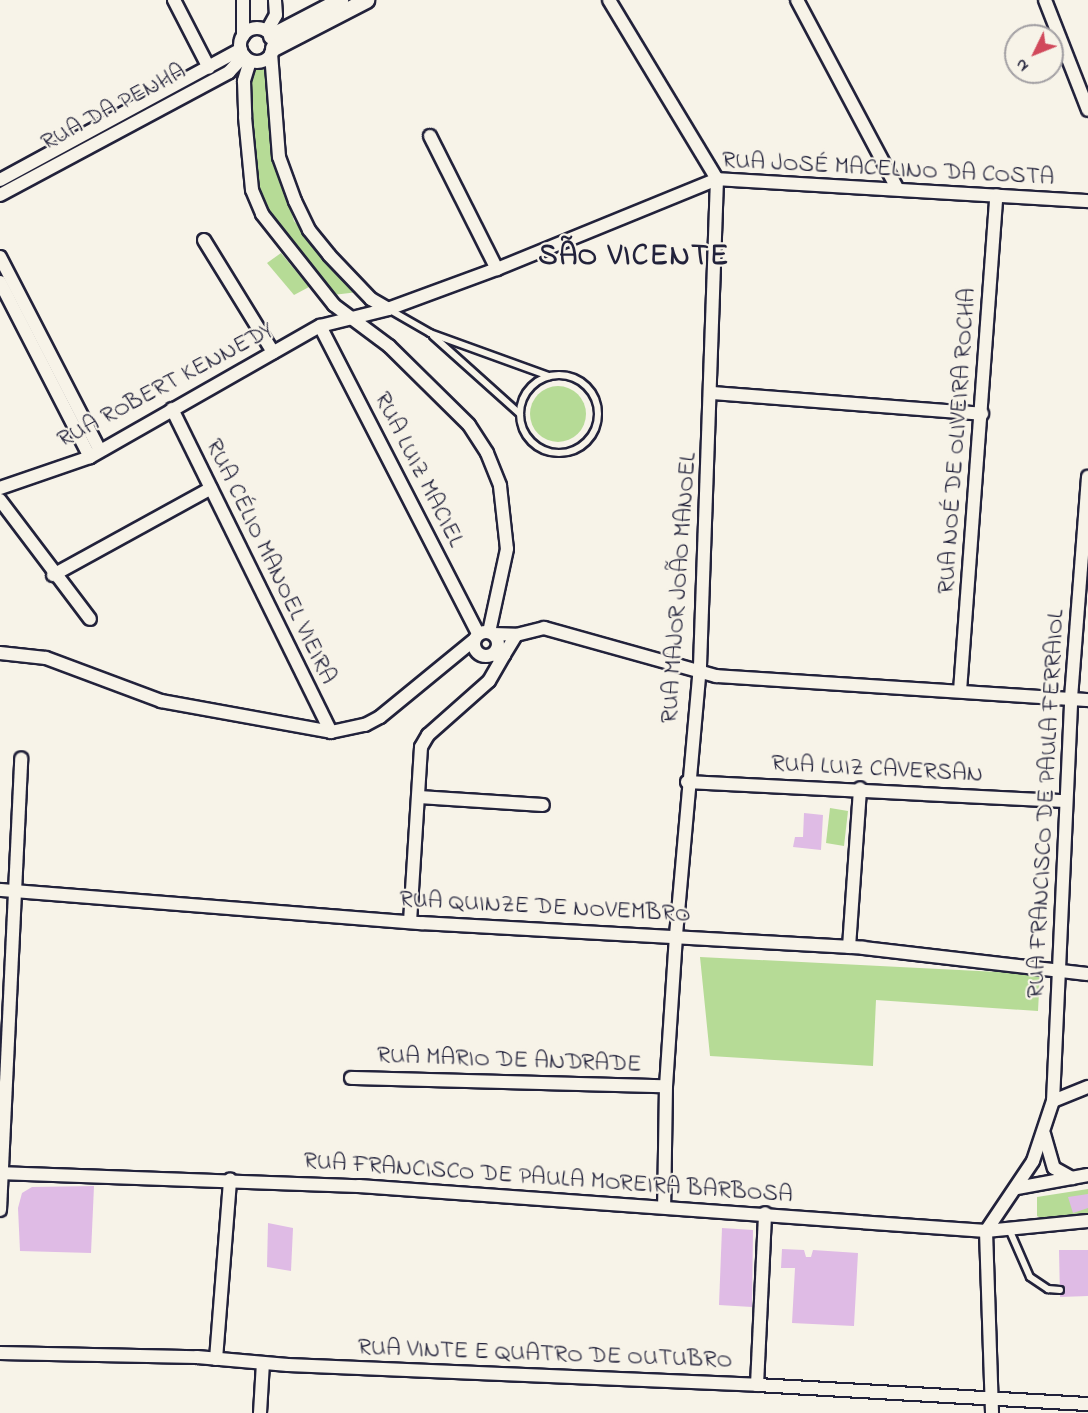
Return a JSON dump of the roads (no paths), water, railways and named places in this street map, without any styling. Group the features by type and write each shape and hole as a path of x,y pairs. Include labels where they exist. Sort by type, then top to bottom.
{"street":[{"path":"174,0 208,68"},
{"path":"0,653 46,658 161,701 332,732 365,725 380,717 484,635 507,549 500,486 487,453 469,425 389,346 334,305 296,260 262,214 255,198 245,117 243,0"},
{"path":"275,0 276,15 271,42 279,157 295,201 309,230 329,255 371,299 388,309"},
{"path":"245,55 262,61 271,42 340,0"},
{"path":"271,42 366,0"},
{"path":"609,0 717,179"},
{"path":"797,0 897,188"},
{"path":"1045,0 1088,111"},
{"path":"243,36 254,28 271,42"},
{"name":"RUA DA PENHA","path":"0,180 208,68 245,55"},
{"name":"RUA DA PENHA","path":"0,195 229,72 245,55"},
{"path":"430,136 497,269"},
{"name":"RUA JOSÉ MACELINO DA COSTA","path":"351,316 388,309 497,269 717,179 1088,201"},
{"name":"RUA MAJOR JOÃO MANOEL","path":"664,1208 666,1086 687,782 699,673 712,393 717,179"},
{"name":"RUA NOÉ DE OLIVEIRA ROCHA","path":"960,691 982,414 996,195"},
{"path":"204,240 273,352"},
{"path":"0,257 95,454"},
{"path":"0,282 95,454"},
{"name":"RUA ROBERT KENNEDY","path":"0,488 95,454 320,326 351,316"},
{"name":"RUA LUIZ MACIEL","path":"320,326 484,635 476,652 486,655"},
{"path":"712,393 982,414"},
{"name":"RUA CÉLIO MANOEL VIEIRA","path":"172,409 332,732"},
{"name":"RUA FRANCISCO DE PAULA FERRAIOL","path":"986,1231 1017,1188 1044,1132 1053,1101 1065,801 1088,477"},
{"path":"53,575 211,488"},
{"path":"0,500 53,575 90,619"},
{"path":"484,635 516,635 544,628 699,673 1088,700"},
{"path":"484,635 498,645 486,655"},
{"path":"410,922 421,747 428,735 489,681 516,635"},
{"path":"486,655 489,681"},
{"path":"452,661 486,655 504,655"},
{"path":"0,1210 21,759"},
{"name":"RUA LUIZ CAVERSAN","path":"687,782 860,788 1065,801"},
{"path":"849,947 860,788"},
{"path":"419,797 543,805"},
{"name":"RUA QUINZE DE NOVEMBRO","path":"0,890 410,922 849,947 1088,974"},
{"name":"RUA MARIO DE ANDRADE","path":"351,1078 666,1086"},
{"path":"1053,1101 1088,1087"},
{"path":"1044,1132 1054,1168 1072,1178"},
{"name":"RUA FRANCISCO DE PAULA MOREIRA BARBOSA","path":"2,1173 230,1180 765,1213 986,1231 1088,1221"},
{"path":"1017,1188 1088,1175"},
{"path":"216,1359 230,1180"},
{"path":"757,1385 765,1213"},
{"path":"986,1231 992,1413"},
{"name":"RUA VINTE E QUATRO DE OUTUBRO","path":"0,1353 216,1359 757,1385 1088,1404"},
{"path":"260,1413 263,1363"}],"lane":[{"path":"388,309 430,333 549,376 575,378 586,386 597,408 593,432 575,449 550,452 529,438 520,414 430,333"},
{"path":"520,414 528,390 549,376"},
{"path":"1009,1229 1030,1277 1048,1289 1060,1290"}],"district":[{"name":"SÃO VICENTE","path":"634,257"}]}
